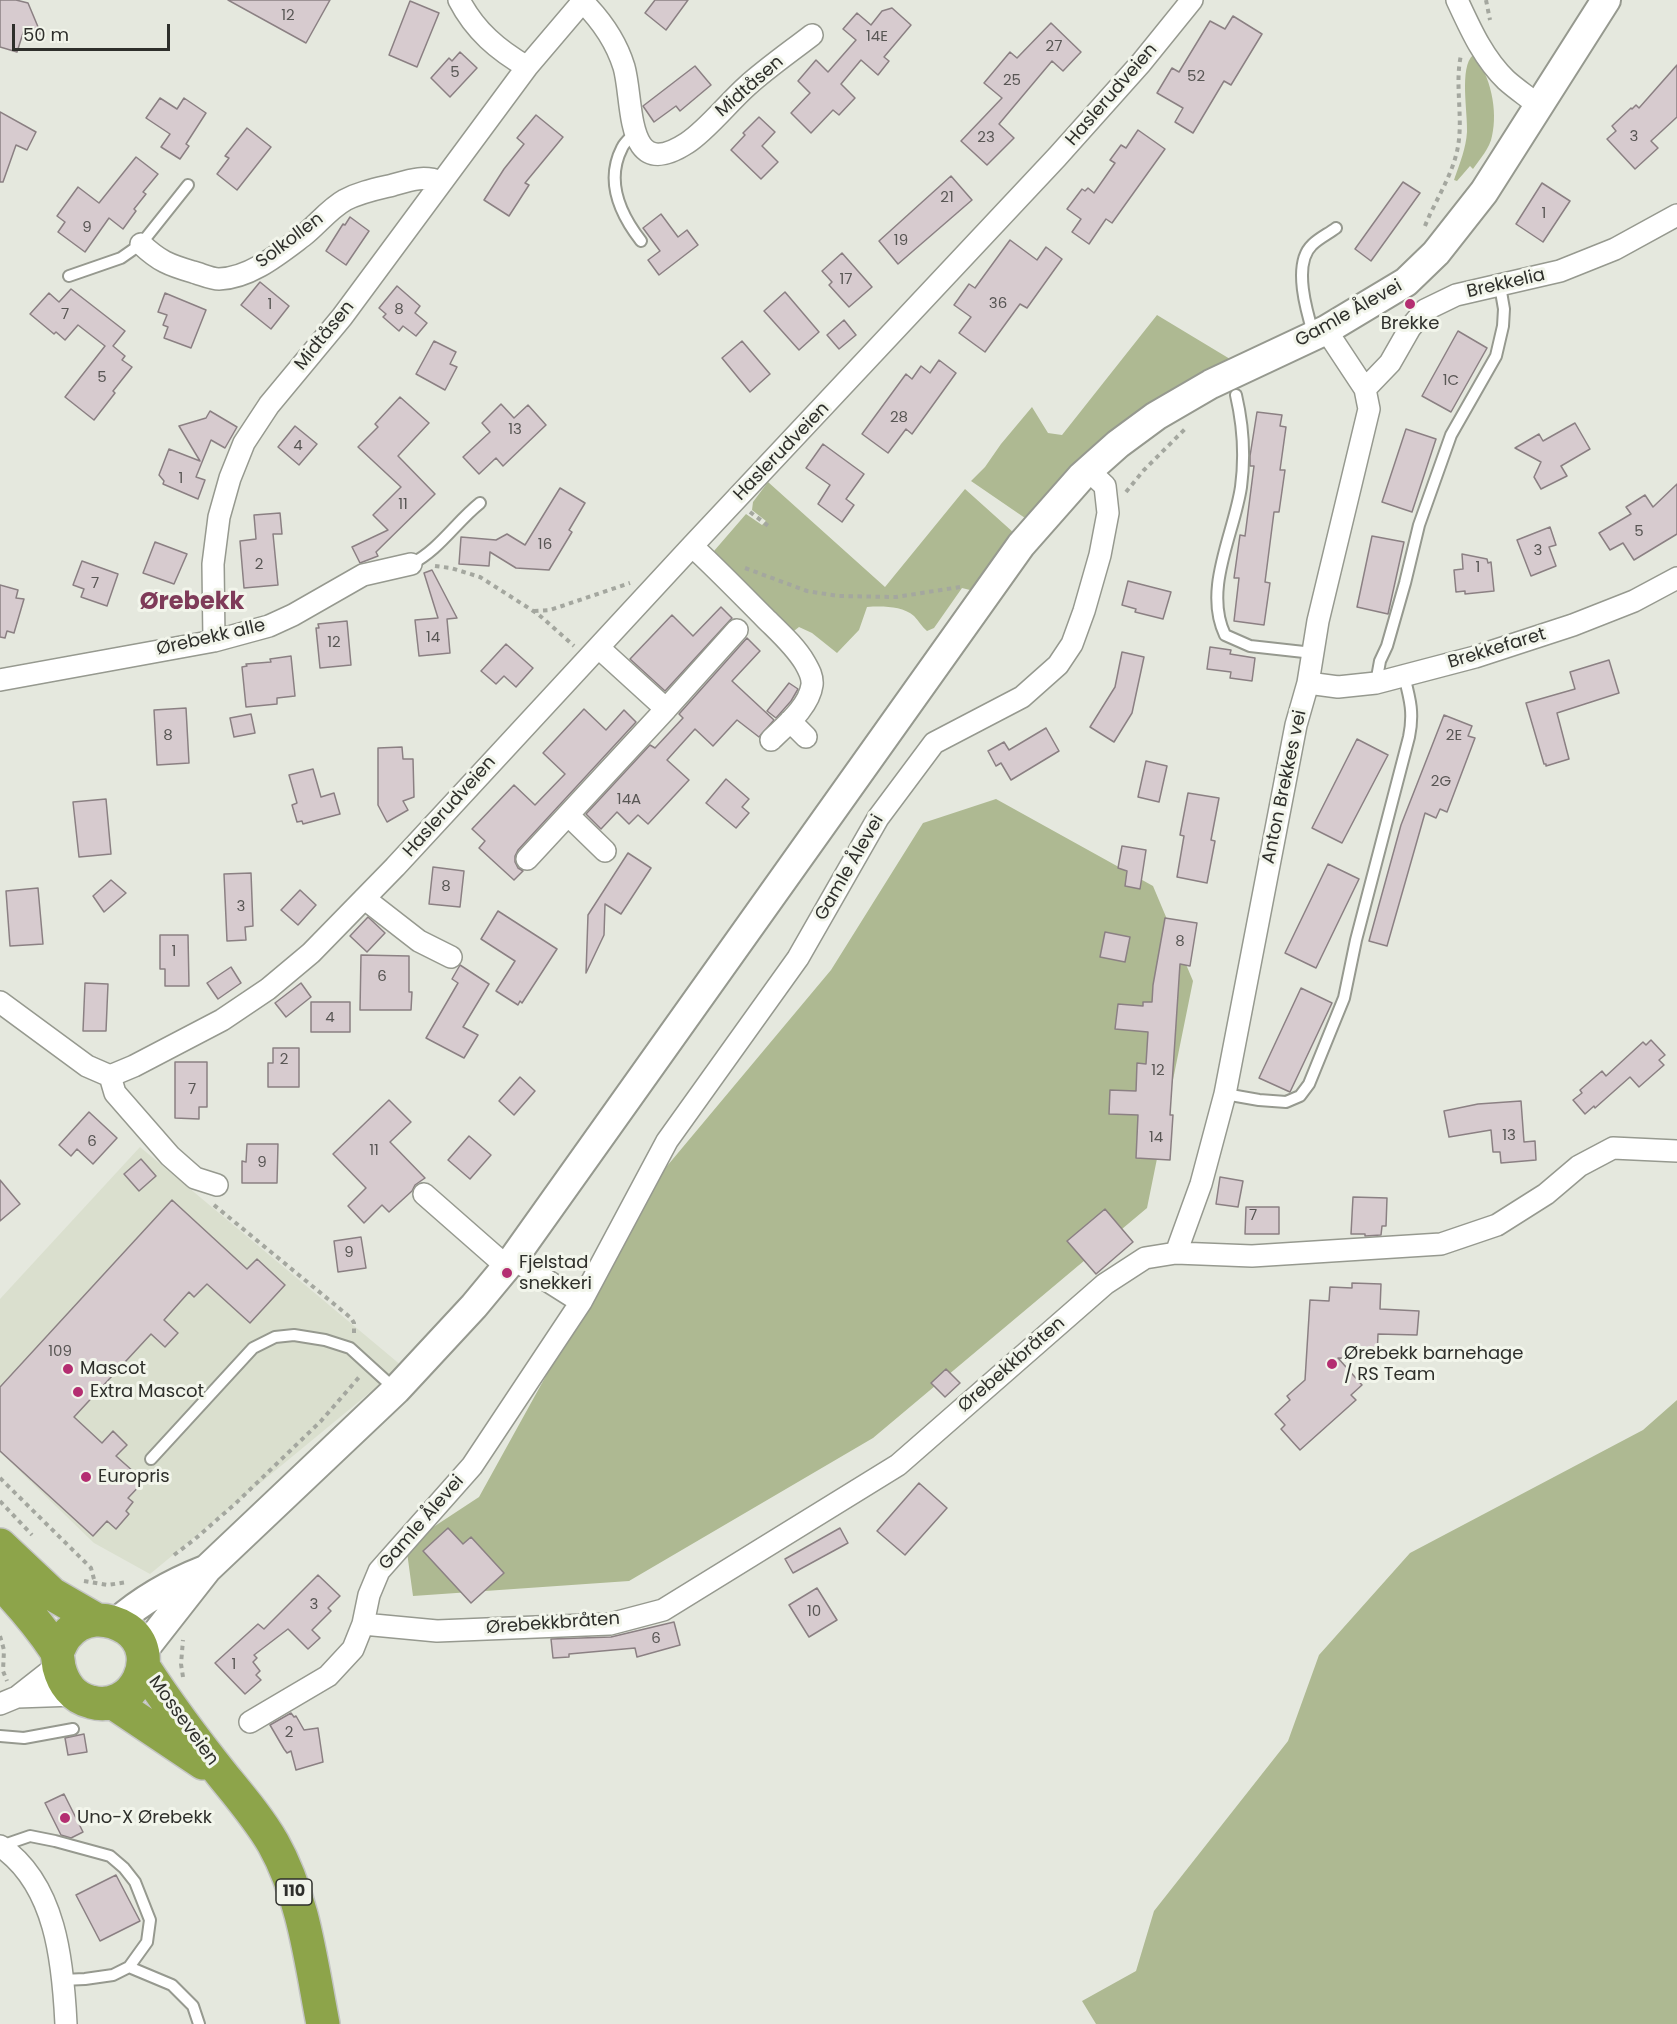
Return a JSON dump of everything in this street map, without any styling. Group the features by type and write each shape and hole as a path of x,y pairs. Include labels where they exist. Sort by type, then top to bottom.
{"highway":[{"name":"110","path":"0,1545 52,1594 133,1633 143,1659"},
{"path":"0,1582 26,1610 58,1658 62,1679 75,1695"},
{"path":"58,1658 66,1636 77,1626 107,1621"},
{"path":"112,1702 129,1693 139,1680 143,1659"},
{"name":"Mosseveien","path":"143,1659 161,1694 258,1819 274,1845 292,1885 305,1929 323,2024"},
{"name":"110","path":"75,1695 91,1703 112,1702"},
{"name":"Mosseveien","path":"112,1702 224,1777"}],"main road":[{"name":"Gamle Ålevei","path":"143,1659 207,1569 396,1390 474,1306 510,1263 1021,545 1088,470 1156,416 1211,384 1320,333 1406,282 1436,253 1484,192 1606,0"},
{"name":"Gamle Ålevei","path":"107,1621 176,1582 207,1569"}],"street":[{"path":"459,0 477,29 491,43 527,67"},
{"name":"Haslerudveien","path":"111,1076 222,1020 268,989 311,953 365,899 1057,157 1141,63 1192,0"},
{"path":"1457,0 1475,38 1488,58 1505,79 1539,106"},
{"name":"Midtåsen","path":"214,641 213,564 219,517 230,478 244,443 269,405 342,317 527,67 583,1 607,30 617,48 624,68 634,134 642,148 654,154 668,153 689,142 748,85 812,35"},
{"name":"Solkollen","path":"141,244 158,260 183,269 217,279 240,276 270,259 305,234 343,201 358,194 417,178 430,177 441,182"},
{"name":"Brekkelia","path":"1365,389 1390,363 1410,328 1425,310 1456,295 1560,272 1615,249 1677,215"},
{"path":"1320,333 1365,389"},
{"name":"Anton Brekkes vei","path":"1176,1252 1201,1184 1225,1094 1296,725 1308,683 1318,621 1369,409 1365,389"},
{"name":"Gamle Ålevei","path":"250,1722 328,1676 353,1649 363,1624 369,1595 380,1571 472,1466 581,1302 667,1142 798,958 878,819 934,743 1022,697 1058,665 1072,644 1084,611 1100,555 1108,513 1105,486 1088,470"},
{"path":"692,546 788,642 804,661 812,676 808,698 771,740"},
{"name":"Ørebekk alle","path":"0,680 214,641 269,626 363,575 411,564"},
{"name":"Brekkefaret","path":"1308,683 1338,687 1376,683 1475,657 1572,626 1634,601 1677,578"},
{"path":"527,859 737,630"},
{"path":"594,653 666,709"},
{"path":"790,721 806,737"},
{"path":"568,815 605,850"},
{"path":"365,899 419,941 451,957"},
{"path":"0,1002 87,1066 111,1076 115,1093 170,1156 195,1178 218,1185"},
{"name":"Ørebekkbråten","path":"363,1624 437,1631 610,1624 663,1610 898,1464 1105,1284 1145,1257 1176,1252 1252,1256 1441,1244 1497,1225 1546,1194 1579,1166 1613,1148 1677,1151"},
{"path":"424,1194 510,1263 581,1302"},
{"path":"9,1701 58,1658"},
{"path":"9,1701 75,1695"},
{"path":"0,1846 18,1860 35,1882 42,1896 55,1937 66,2024"}],"lane":[{"path":"634,134 622,147 615,174 617,200 628,224 641,241"},
{"path":"69,276 121,258 141,244 188,185"},
{"path":"1320,333 1305,306 1302,276 1304,263 1311,246 1336,228"},
{"path":"1376,683 1380,661 1387,646 1419,525 1451,435 1496,356 1503,326 1504,309 1500,286"},
{"path":"1236,395 1242,428 1242,474 1218,591 1220,626 1225,635 1250,646 1313,653"},
{"path":"411,564 436,547 480,503"},
{"path":"1225,1094 1286,1102 1300,1096 1316,1069 1344,998 1356,940 1409,737 1412,706 1404,676"},
{"path":"151,1459 253,1348 275,1337 294,1335 325,1340 350,1348 396,1390"},
{"path":"0,1736 24,1738 73,1729"},
{"path":"0,1846 30,1836 110,1856 135,1882 150,1920 147,1942 129,1967 113,1976 62,1980"},
{"path":"129,1967 172,1985 193,2006 199,2024"}],"path":[{"path":"1421,236 1432,207 1450,173 1456,154 1459,140 1458,74 1463,48"},
{"path":"1108,513 1144,470 1194,423"},
{"path":"709,562 743,568 807,591 838,596 896,597 963,586"},
{"path":"411,564 450,568 480,577 594,653"},
{"path":"533,611 550,610 624,584 635,582 658,584"},
{"path":"195,1178 200,1191 219,1211 351,1318 354,1323 350,1348"},
{"path":"170,1558 236,1503 321,1421 369,1366"},
{"path":"0,1478 91,1568 95,1583"},
{"path":"80,1579 108,1585 128,1582"},
{"path":"0,1636 4,1650 2,1671 7,1681 9,1701"}],"shaded area":[{"path":"140,1147 402,1366 150,1574 94,1543 0,1452 0,1299"}],"green space":[{"path":"1473,55 1489,83 1494,126 1491,140 1484,153 1473,169 1470,166 1457,181 1454,180 1464,150 1467,132 1466,69"},
{"path":"1157,315 1230,359 1152,405 1088,452 1025,518 971,481 985,467 1032,407 1048,433 1062,435"},
{"path":"768,482 885,587 965,489 1014,533 970,590 962,588 934,628 927,631 914,616 898,608 867,607 859,630 837,653 812,633 799,627 790,634 723,568 714,551 746,514 762,525 766,521 752,510 753,502"},
{"path":"996,799 1153,886 1193,981 1147,1208 873,1438 629,1581 413,1596 406,1545 479,1497 652,1184 831,970 923,823"},
{"path":"1677,1400 1677,2024 1096,2024 1082,2001 1136,1971 1154,1911 1288,1741 1319,1655 1410,1553 1643,1430"}],"building":[{"path":"0,0 28,3 41,34 24,30 17,52 0,47"},
{"path":"228,0 330,0 306,43"},
{"path":"655,0 688,0 666,30 645,13"},
{"path":"410,1 439,13 417,67 389,55"},
{"path":"892,8 911,25 884,57 889,61 878,75 861,60 841,84 855,98 839,115 833,110 811,133 791,113 810,93 798,81 816,60 828,72 856,40 843,29 857,13 871,25 882,11"},
{"path":"1233,16 1262,34 1231,85 1224,81 1193,133 1175,122 1183,108 1157,93 1172,68 1179,72 1210,21 1225,29"},
{"path":"1051,23 1081,52 1063,71 1052,61 999,124 1014,138 987,165 961,141 1002,98 984,83 1010,52 1017,58"},
{"path":"460,52 477,68 450,97 431,78 449,58 452,61"},
{"path":"1677,65 1677,117 1651,141 1658,148 1635,169 1607,139 1616,131 1612,126 1631,108 1636,105 1639,108"},
{"path":"695,66 711,85 680,111 676,106 654,122 643,106"},
{"path":"160,98 177,109 184,98 206,113 186,144 189,146 180,159 161,147 170,134 146,118"},
{"path":"0,112 36,132 27,150 16,145 3,182 0,182"},
{"path":"536,115 563,137 525,183 529,185 509,216 484,200 524,144 517,138"},
{"path":"759,117 775,132 762,146 778,162 761,179 731,150 745,135 743,133"},
{"path":"247,128 271,147 237,190 217,174 229,158 225,156"},
{"path":"1138,130 1165,149 1112,223 1106,219 1089,244 1072,232 1081,219 1067,209 1082,189 1085,191 1088,188 1094,193 1115,163 1110,160 1121,145 1126,148"},
{"path":"136,157 158,174 143,192 146,194 123,229 109,218 85,252 58,232 65,222 57,216 78,187 99,203"},
{"path":"951,176 972,200 898,264 879,241"},
{"path":"1403,182 1420,193 1371,261 1355,249"},
{"path":"1542,183 1570,201 1543,242 1516,224"},
{"path":"661,214 678,237 687,230 698,245 659,275 648,260 660,251 643,228"},
{"path":"350,217 369,231 346,265 326,251"},
{"path":"1010,240 1037,260 1046,247 1062,259 1027,308 1020,304 985,352 959,333 971,317 954,305 969,284 975,288"},
{"path":"842,253 872,287 849,307 829,285 832,282 822,271"},
{"path":"260,282 289,306 271,329 241,305"},
{"path":"397,286 420,306 415,313 427,323 416,336 403,326 399,331 383,317 386,314 379,308"},
{"path":"71,289 125,331 113,346 125,356 122,360 132,367 94,420 65,397 105,346 78,325 65,340 30,314 49,293 59,302"},
{"path":"785,292 819,332 799,350 764,311"},
{"path":"165,293 206,310 191,348 164,338 168,327 163,325 167,315 158,312"},
{"path":"844,320 856,335 839,349 827,335"},
{"path":"1458,331 1487,348 1451,412 1422,396"},
{"path":"434,341 456,352 450,364 457,367 445,390 416,374"},
{"path":"742,341 770,374 750,392 722,358"},
{"path":"939,360 956,373 912,434 906,429 888,453 862,434 906,374 912,379 921,366 930,373"},
{"path":"400,397 429,423 398,456 435,494 376,552 378,556 360,563 352,547 388,530 373,515 401,487 358,447 378,427 375,424"},
{"path":"501,404 514,418 528,405 546,425 503,466 496,458 479,474 463,457 490,432 482,423"},
{"path":"210,411 237,427 225,448 211,440 196,477 205,480 198,499 163,484 164,481 159,475 169,449 200,461 179,426 206,418"},
{"path":"1257,412 1282,415 1280,426 1286,427 1280,470 1285,470 1279,512 1274,512 1265,582 1270,583 1264,625 1234,621 1239,578 1234,578 1240,535 1245,536 1254,466 1250,466 1250,456"},
{"path":"1575,423 1590,449 1561,466 1567,476 1541,489 1534,477 1541,462 1515,448 1539,434 1543,441"},
{"path":"295,426 317,444 299,465 278,447"},
{"path":"1406,429 1436,439 1412,512 1382,502"},
{"path":"823,444 864,474 846,499 854,505 842,522 818,504 830,485 806,468"},
{"path":"1677,484 1677,534 1634,560 1623,543 1610,550 1599,533 1631,514 1626,507 1645,495 1653,507"},
{"path":"560,488 585,503 569,530 572,532 549,570 516,568 490,552 489,566 459,564 461,537 496,540 507,534 525,545"},
{"path":"280,513 282,534 273,534 278,585 244,588 240,541 256,539 254,515"},
{"path":"1550,527 1556,545 1549,547 1556,566 1531,576 1517,540"},
{"path":"1372,536 1404,542 1388,614 1357,607"},
{"path":"155,542 187,554 174,584 143,573"},
{"path":"1462,554 1487,559 1488,563 1491,562 1494,591 1465,594 1465,591 1456,592 1454,570 1463,569"},
{"path":"82,561 118,574 107,606 81,597 84,589 73,585"},
{"path":"432,570 457,618 447,619 450,653 419,656 415,620 438,618 424,573"},
{"path":"1128,581 1171,592 1163,619 1135,612 1136,609 1122,605"},
{"path":"0,585 18,590 16,598 24,599 14,633 7,631 5,638 0,637"},
{"path":"721,607 732,618 665,691 630,659 672,615 693,636"},
{"path":"347,621 351,665 320,668 316,628 319,628 318,624"},
{"path":"747,638 760,651 732,681 774,720 759,737 737,720 713,746 695,729 667,760 689,780 648,824 638,815 629,824 617,812 601,829 586,814 650,745 655,748 683,718 679,714"},
{"path":"506,644 533,668 516,687 504,676 496,684 481,671"},
{"path":"1210,647 1231,650 1230,654 1255,658 1252,681 1230,678 1231,672 1207,669"},
{"path":"1122,652 1144,657 1132,713 1114,742 1090,727 1115,687"},
{"path":"291,656 295,696 277,698 277,704 246,707 242,667 247,666 246,664 271,662 270,659"},
{"path":"1609,660 1619,693 1557,713 1569,759 1546,766 1526,703 1575,689 1570,672"},
{"path":"789,683 798,689 776,718 767,711"},
{"path":"186,708 189,763 157,765 154,710"},
{"path":"584,709 606,730 624,710 636,722 518,850 515,862 523,871 514,880 479,848 485,841 472,829 514,785 535,805 565,774 543,753"},
{"path":"251,714 255,733 234,737 230,718"},
{"path":"1444,715 1472,726 1468,736 1475,738 1447,812 1440,809 1436,818 1425,813 1387,946 1369,941 1401,825"},
{"path":"1046,728 1059,751 1011,780 1001,763 996,766 988,751 1004,742 1009,750"},
{"path":"1357,739 1388,755 1342,843 1312,828"},
{"path":"402,747 403,759 413,759 414,797 403,801 408,810 387,822 378,805 378,748"},
{"path":"1146,761 1167,766 1159,802 1138,797"},
{"path":"313,769 321,797 334,793 340,814 303,824 302,821 297,822 292,805 297,803 289,775"},
{"path":"726,779 749,799 742,807 749,813 736,828 706,803"},
{"path":"1188,793 1219,798 1211,840 1215,841 1207,883 1177,877 1184,836 1180,835"},
{"path":"106,799 111,854 79,857 73,802"},
{"path":"1122,846 1146,850 1140,889 1125,886 1127,871 1118,868"},
{"path":"628,853 651,868 621,914 605,904 604,935 586,973 588,915"},
{"path":"1328,864 1359,879 1316,968 1285,953"},
{"path":"433,867 464,871 460,907 429,904"},
{"path":"251,873 253,926 245,927 246,940 227,941 224,874"},
{"path":"111,880 126,893 104,912 93,896"},
{"path":"38,888 43,944 10,946 6,891"},
{"path":"300,890 316,905 298,925 281,910"},
{"path":"498,911 557,949 522,1003 520,1001 518,1005 496,991 515,961 481,939"},
{"path":"368,917 385,933 367,952 350,936"},
{"path":"1165,918 1197,923 1190,966 1180,964 1170,1115 1173,1115 1170,1160 1136,1158 1138,1115 1109,1114 1110,1090 1136,1091 1137,1063 1146,1064 1148,1032 1115,1029 1118,1004 1143,1006 1143,1002 1152,1002"},
{"path":"1105,932 1130,937 1125,962 1100,957"},
{"path":"160,935 188,935 189,986 165,986 165,969 160,969"},
{"path":"361,955 409,956 411,1010 360,1010"},
{"path":"460,965 489,984 463,1027 478,1035 464,1058 426,1038 458,983 452,979"},
{"path":"231,967 241,983 218,999 207,983"},
{"path":"85,983 108,984 106,1031 83,1031"},
{"path":"301,983 311,997 286,1017 275,1003"},
{"path":"1301,988 1332,1003 1290,1092 1259,1078"},
{"path":"311,1002 350,1002 350,1032 311,1032"},
{"path":"1651,1040 1665,1055 1659,1060 1664,1065 1639,1087 1630,1077 1585,1114 1573,1100 1582,1093 1580,1090 1602,1071 1606,1076 1643,1042 1646,1045"},
{"path":"273,1048 299,1048 299,1087 268,1087 268,1063 273,1063"},
{"path":"175,1062 207,1062 207,1107 199,1107 199,1119 175,1118"},
{"path":"520,1077 535,1091 514,1115 499,1101"},
{"path":"389,1100 411,1122 390,1142 425,1178 389,1212 382,1205 364,1223 348,1206 366,1188 333,1154"},
{"path":"1521,1101 1524,1142 1535,1141 1536,1160 1501,1163 1500,1152 1493,1152 1491,1130 1449,1137 1444,1111 1478,1104"},
{"path":"89,1112 117,1138 93,1164 77,1149 71,1156 59,1145"},
{"path":"469,1136 491,1155 470,1179 448,1160"},
{"path":"247,1144 278,1144 277,1183 242,1183 242,1161 246,1162"},
{"path":"141,1159 156,1176 139,1191 124,1174"},
{"path":"1220,1177 1243,1181 1238,1207 1216,1204"},
{"path":"0,1180 20,1204 0,1221"},
{"path":"1353,1197 1387,1198 1386,1226 1382,1226 1381,1235 1351,1234"},
{"name":"Mascot","path":"172,1200 247,1269 257,1259 285,1285 250,1323 207,1284 194,1297 189,1292 164,1320 178,1333 165,1347 151,1334 74,1417 102,1443 113,1431 127,1445 116,1456 144,1481 128,1498 133,1502 126,1511 129,1514 116,1529 107,1521 93,1536 0,1451 0,1387"},
{"path":"1246,1207 1279,1207 1279,1234 1245,1234"},
{"path":"1105,1209 1133,1242 1096,1274 1067,1241"},
{"path":"361,1237 366,1268 338,1272 334,1241"},
{"path":"1352,1283 1381,1284 1380,1309 1419,1311 1417,1335 1378,1334 1377,1359 1338,1358 1362,1385 1351,1395 1356,1400 1300,1450 1281,1429 1285,1425 1275,1414 1290,1400 1287,1396 1305,1380 1310,1300 1329,1301 1330,1287 1352,1288"},
{"path":"946,1369 960,1383 945,1397 931,1383"},
{"path":"919,1483 947,1508 905,1555 877,1531"},
{"path":"448,1528 463,1544 471,1537 504,1573 471,1603 423,1551"},
{"path":"840,1528 848,1543 793,1573 785,1559"},
{"path":"318,1575 340,1596 328,1608 331,1611 312,1630 320,1638 308,1649 288,1629 254,1655 257,1658 253,1662 260,1671 256,1675 261,1680 245,1694 215,1663 258,1624 264,1629"},
{"path":"817,1588 837,1620 809,1637 789,1605"},
{"path":"674,1622 680,1645 637,1657 635,1648 569,1654 569,1657 553,1658 551,1639 611,1637"},
{"path":"291,1713 294,1717 296,1716 304,1730 318,1728 323,1762 296,1770 291,1751 287,1753 270,1725"},
{"path":"84,1734 87,1752 68,1755 65,1738"},
{"path":"64,1794 83,1832 71,1838 61,1835 45,1803"},
{"path":"116,1875 140,1921 100,1941 76,1895"}],"place":[{"name":"Brekke","path":"1410,304"},
{"name":"Fjelstad snekkeri","path":"507,1273"},
{"name":"Ørebekk barnehage / RS Team","path":"1332,1364"},
{"name":"Mascot","path":"68,1369"},
{"name":"Extra Mascot","path":"78,1392"},
{"name":"Europris","path":"86,1477"},
{"name":"Uno-X Ørebekk","path":"65,1818"}],"district":[{"name":"Ørebekk","path":"192,603"}]}
